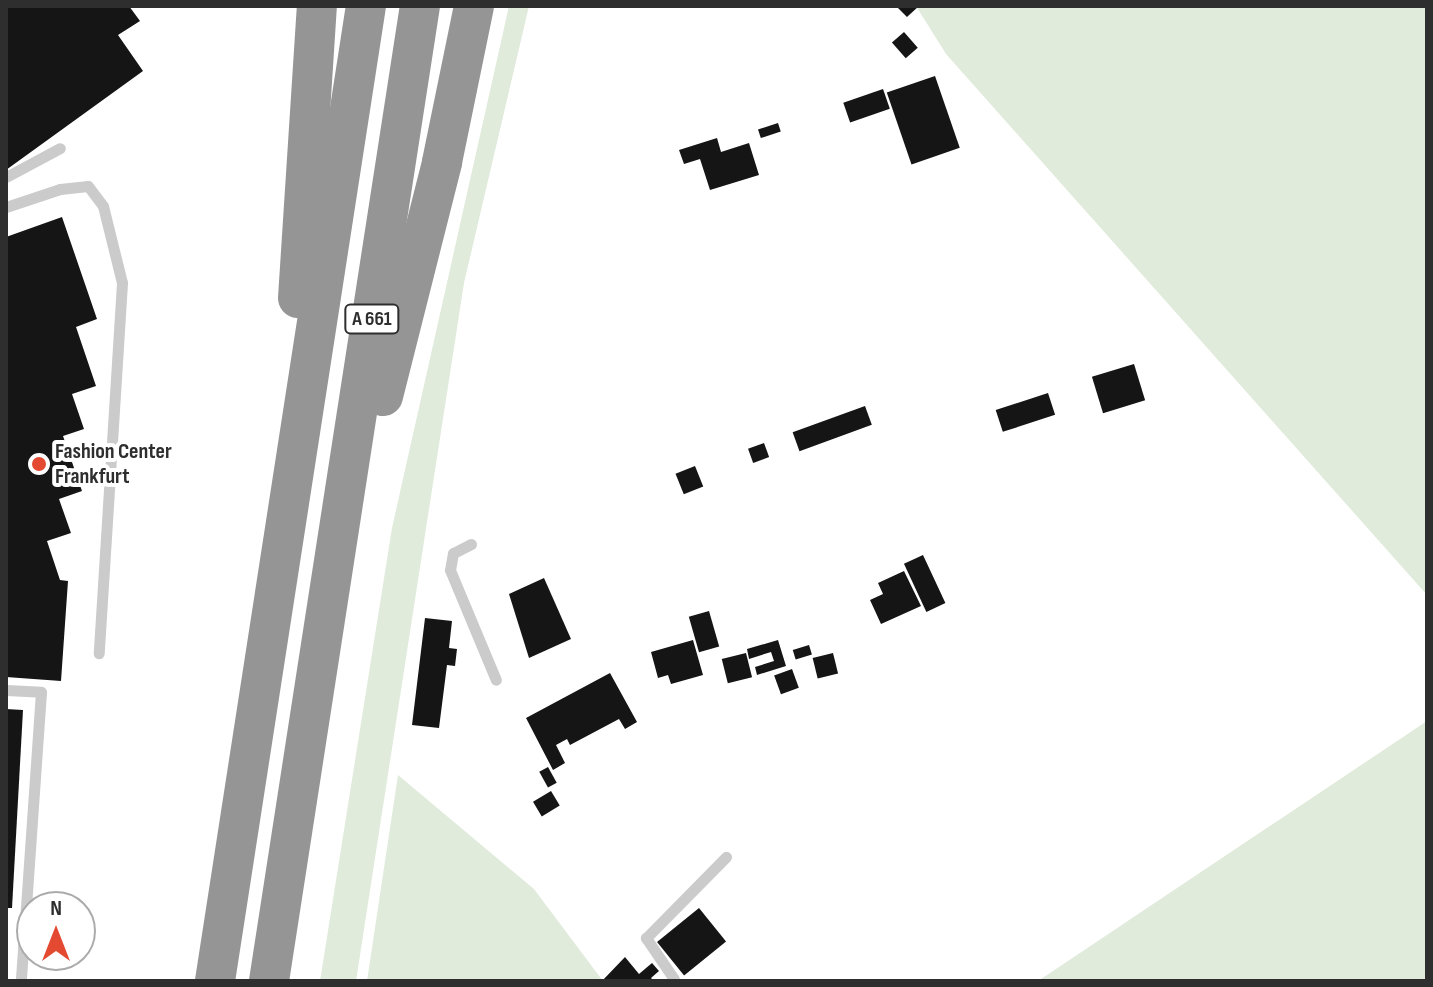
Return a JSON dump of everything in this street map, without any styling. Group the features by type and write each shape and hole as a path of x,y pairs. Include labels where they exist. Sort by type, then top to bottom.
{"highway":[{"path":"287,510 317,6"},
{"name":"A 661","path":"215,981 366,6"},
{"name":"A 661","path":"269,981 420,6"},
{"path":"324,632 442,162 474,6"}],"lane":[{"path":"6,177 60,148"},
{"path":"6,207 60,189 88,186 103,206 122,283 99,653"},
{"path":"471,544 453,553 450,570 496,680"},
{"path":"6,690 41,692 21,981"},
{"path":"674,979 646,938 726,857"}],"green space":[{"path":"509,6 529,6 464,283 356,981 320,981 392,528"},
{"path":"916,6 1427,6 1427,595 946,54"},
{"path":"1427,721 1427,981 1038,981"},
{"path":"398,775 534,889 603,981 367,981"}],"building":[{"path":"6,6 129,6 140,21 118,35 143,71 6,170"},
{"path":"896,6 919,6 907,17"},
{"path":"904,32 918,48 906,58 892,42"},
{"path":"935,76 960,148 912,164 887,93"},
{"path":"883,89 890,109 850,123 843,103"},
{"path":"778,123 781,132 761,138 758,129"},
{"path":"717,138 721,152 749,143 759,175 710,190 700,159 684,164 679,150"},
{"name":"Fashion Center Frankfurt","path":"62,217 97,319 76,327 96,386 72,394 84,429 63,436 82,491 59,499 71,533 47,541 60,580 68,581 61,681 6,677 6,237"},
{"path":"1134,364 1145,400 1103,413 1092,377"},
{"path":"1048,393 1055,415 1003,432 996,410"},
{"path":"865,406 872,425 799,451 793,432"},
{"path":"764,443 769,457 753,463 748,449"},
{"path":"695,466 703,486 684,494 676,474"},
{"path":"923,555 945,603 926,612 904,564"},
{"path":"904,571 921,606 881,624 870,600 883,594 878,583"},
{"path":"544,578 571,639 529,658 509,594"},
{"path":"709,611 719,647 699,652 689,617"},
{"path":"425,618 452,621 449,648 457,649 455,666 447,665 439,728 412,725"},
{"path":"693,640 703,675 671,684 668,675 658,678 651,652"},
{"path":"778,640 786,666 757,675 755,667 774,661 771,652 749,659 747,649"},
{"path":"809,645 812,655 796,660 793,650"},
{"path":"746,653 752,677 728,683 722,659"},
{"path":"833,653 838,673 818,678 813,658"},
{"path":"792,669 799,688 781,694 774,675"},
{"path":"610,673 637,722 625,729 619,719 570,745 567,739 556,745 565,763 553,770 526,718"},
{"path":"6,709 23,710 12,908 6,908"},
{"path":"548,767 557,783 548,788 539,772"},
{"path":"551,791 560,806 542,816 533,802"},
{"path":"699,908 726,941 684,975 657,942"},
{"path":"625,957 639,974 652,963 659,971 651,978 654,981 602,981"}],"place":[{"name":"Fashion Center Frankfurt","path":"39,464"}]}
